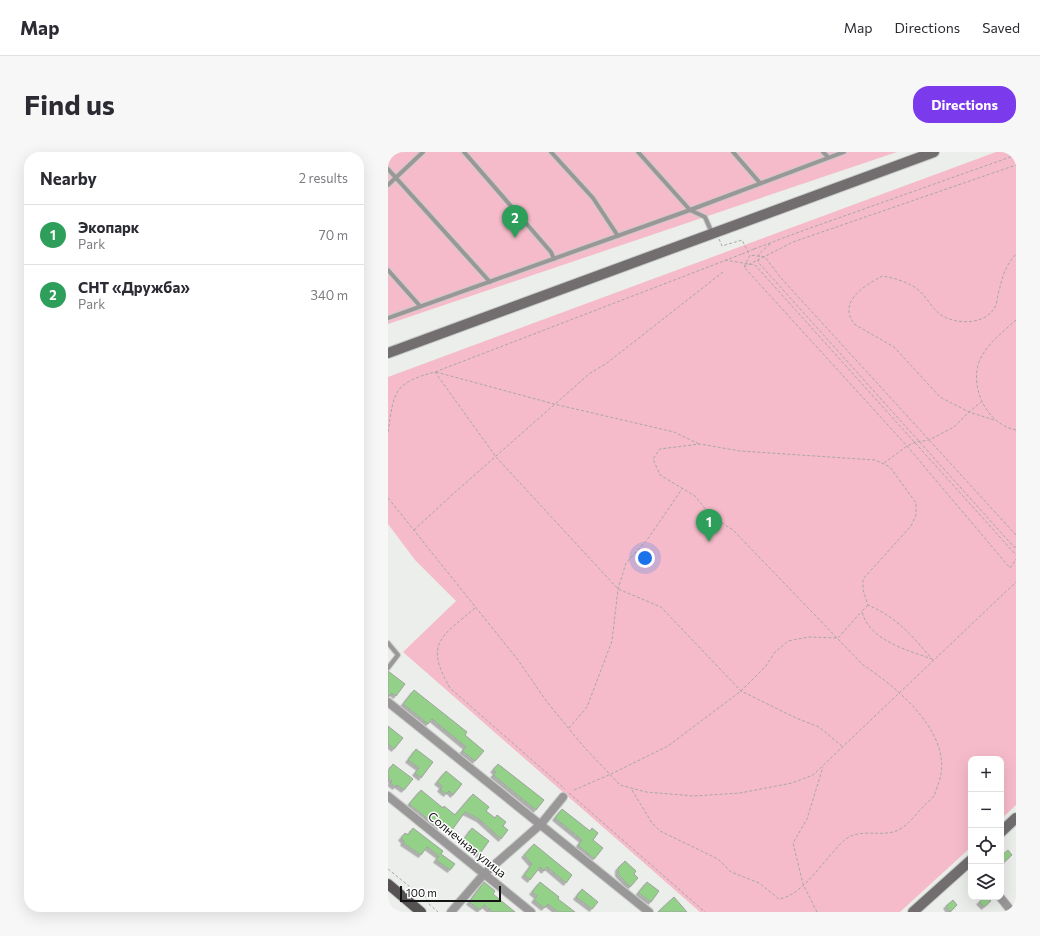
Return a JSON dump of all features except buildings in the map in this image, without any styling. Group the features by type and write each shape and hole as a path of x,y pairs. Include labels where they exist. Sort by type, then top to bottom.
{"main road":[{"path":"388,354 934,152"},
{"path":"1004,829 1016,818"},
{"path":"913,912 969,864"},
{"path":"388,884 421,912"}],"street":[{"path":"388,702 649,912"},
{"name":"Солнечная улица","path":"388,796 531,912"},
{"path":"451,912 484,874 541,824 563,797"},
{"path":"1002,900 1012,912"}],"lane":[{"path":"388,185 423,152"},
{"path":"464,152 551,252 554,259"},
{"path":"551,152 593,198 605,214 618,236"},
{"path":"638,152 690,210 705,217 715,234"},
{"path":"733,152 760,183"},
{"path":"824,152 828,157"},
{"path":"388,318 690,210 844,152"},
{"path":"388,169 490,282"},
{"path":"388,270 420,306"},
{"path":"388,643 398,655 388,668"}],"path":[{"path":"388,432 394,395 398,389 415,377 435,372 770,244 802,230 1016,155"},
{"path":"744,267 793,242 1016,165"},
{"path":"715,234 722,246 742,240 750,255"},
{"path":"770,244 759,256 758,262 1014,547 1016,547"},
{"path":"1016,254 1007,264 996,307 986,318 970,321 951,320 940,314 926,297 916,288 899,280 882,276 868,285 852,299 849,312 854,324 894,347 940,397 969,412 994,420 1009,429 1016,430"},
{"path":"750,255 764,257 781,278 1016,535"},
{"path":"750,255 744,263 744,267 907,446 1010,568 1016,559"},
{"path":"725,260 755,265 1016,555"},
{"path":"414,531 453,494 589,374 607,363 723,272"},
{"path":"994,420 981,402 978,382 978,365 990,345 1016,320"},
{"path":"435,372 554,404 674,432 700,444 740,451 876,460 883,463 890,468 916,503 916,515 911,526 863,578 863,590 868,605 885,612 903,625 933,660"},
{"path":"435,372 496,457 618,589 661,607 741,690 796,718 819,727 843,747"},
{"path":"883,463 915,442 929,440 954,428 981,402"},
{"path":"632,790 652,823 660,831 718,860 731,872 759,883 779,899 787,898 803,884 825,864 847,838 864,833 895,831 907,824 934,795 941,776 941,753 930,729 915,708 887,681 863,665 733,530 711,516 696,496 682,489 660,474 653,459 660,449 700,444"},
{"path":"568,729 587,707 612,641 618,589 626,563 647,540 682,489"},
{"path":"388,498 518,660 568,729 609,775 620,785 632,790 694,796 740,793 803,780 823,767 1016,582"},
{"path":"838,638 868,605"},
{"path":"475,608 443,635 436,647 440,671 450,688 705,912"},
{"path":"862,610 864,619 874,631 895,646 933,660"},
{"path":"574,790 609,775 668,746 741,690 765,667 775,652 788,641 808,637 838,638"},
{"path":"817,912 803,884 794,843 807,819 823,767"},
{"path":"388,869 414,891 421,893 426,897 428,904 438,912"}],"shaded area":[{"path":"388,152 897,152 388,324"},
{"path":"996,152 1016,152 1016,805 1004,816 1004,756 968,756 968,850 900,912 700,912 403,652 456,601 415,560 388,524 388,377"}],"place":[{"name":"СНТ «Дружба»","path":"515,238"},
{"name":"Экопарк","path":"709,542"}]}
